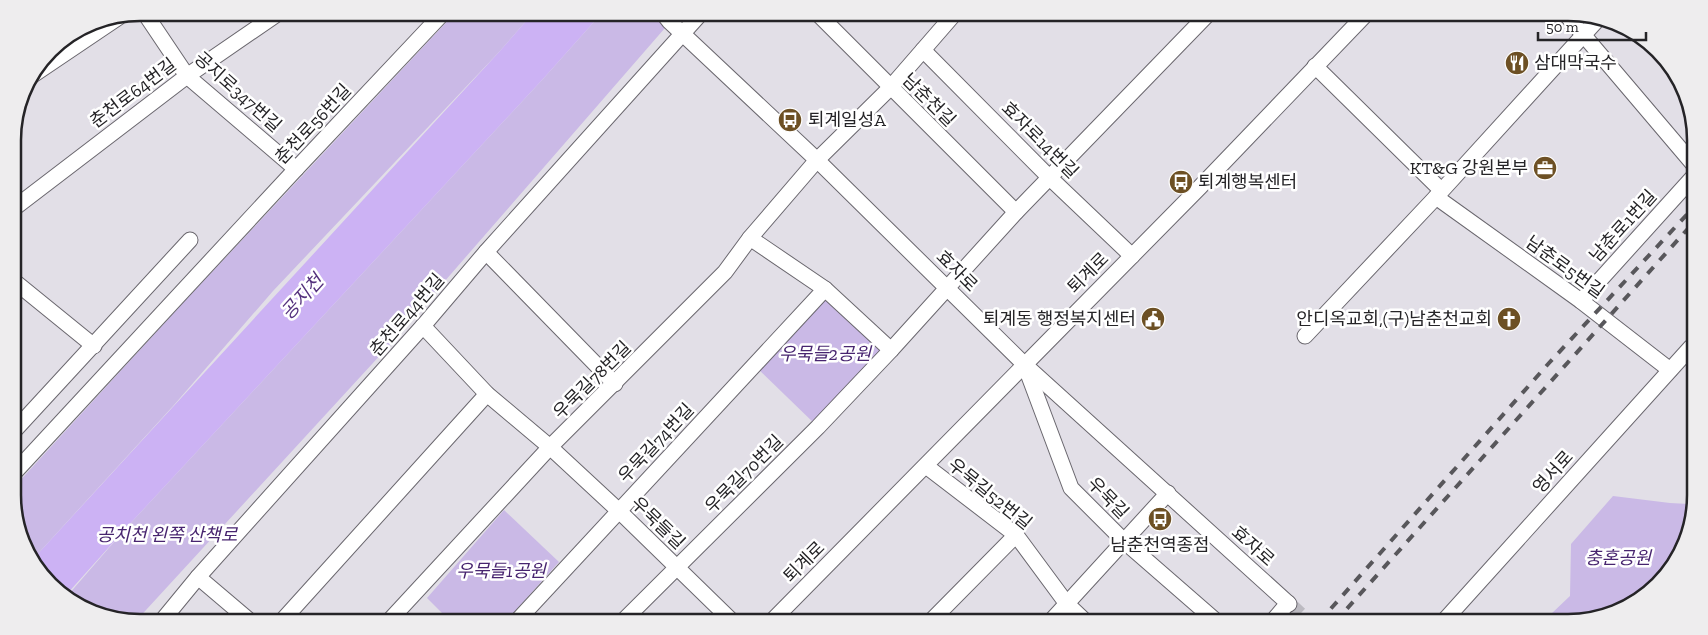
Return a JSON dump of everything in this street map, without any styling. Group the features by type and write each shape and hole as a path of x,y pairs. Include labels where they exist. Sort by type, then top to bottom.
{"street":[{"name":"공지로347번길","path":"150,21 187,76 296,169"},
{"name":"춘천로64번길","path":"22,202 187,76 267,21"},
{"name":"춘천로56번길","path":"21,465 436,21"},
{"name":"효자로","path":"670,21 817,160 1024,364 1289,604 1280,613"},
{"name":"춘천로44번길","path":"167,614 423,326 486,252 695,21"},
{"name":"남춘천길","path":"830,21 890,88 1016,212"},
{"path":"817,160 890,88 948,21"},
{"path":"947,288 1016,212 1201,21"},
{"name":"퇴계로","path":"779,614 1132,256 1359,21"},
{"path":"1572,21 1687,157"},
{"path":"1305,336 1593,24"},
{"path":"49,64 105,26"},
{"name":"효자로14번길","path":"923,50 1050,178 1132,256"},
{"name":"남춘로5번길","path":"1315,66 1439,193 1670,370"},
{"name":"우묵길78번길","path":"396,614 550,447 725,272 750,238 817,160"},
{"name":"남춘로1번길","path":"1581,301 1687,184"},
{"path":"750,238 825,289 891,350"},
{"path":"21,423 190,240"},
{"path":"486,252 615,384"},
{"path":"22,287 94,346"},
{"name":"우묵길70번길","path":"630,614 818,426 947,288"},
{"name":"우묵길74번길","path":"524,614 825,289"},
{"name":"우묵들길","path":"423,326 487,394 550,447 724,614"},
{"name":"영서로","path":"1451,613 1687,352"},
{"name":"우묵길","path":"1024,364 1071,488 1124,541 1207,613"},
{"path":"288,614 487,394"},
{"name":"우묵길52번길","path":"926,466 1016,535 1067,604 1077,613"},
{"path":"1058,613 1168,493"},
{"path":"938,613 1016,535"},
{"path":"198,577 241,614"}],"green space":[{"path":"447,21 526,21 273,291 174,405 37,555 33,548 22,511 21,479 183,303"},
{"name":"공치천 왼쪽 산책로","path":"595,21 671,21 384,351 142,614 124,613 102,607 87,602 71,592 127,527"},
{"name":"우묵들2공원","path":"825,289 891,350 818,427 754,365"},
{"name":"충혼공원","path":"1613,496 1686,504 1675,548 1652,579 1640,589 1621,602 1606,607 1576,613 1552,613 1570,596 1571,544"},
{"name":"우묵들1공원","path":"504,510 559,562 512,614 443,614 427,598"}],"water":[{"name":"공지천","path":"526,21 595,21 70,591 51,573 37,555"}],"tunnel":[{"path":"1289,604 1299,613"}],"railway":[{"path":"1327,613 1549,363 1687,214"},
{"path":"1343,613 1687,230"}],"place":[{"name":"삼대막국수","path":"1517,63"},
{"name":"퇴계일성A","path":"790,120"},
{"name":"KT&G 강원본부","path":"1545,168"},
{"name":"퇴계행복센터","path":"1181,182"},
{"name":"퇴계동 행정복지센터","path":"1153,319"},
{"name":"안디옥교회,(구)남춘천교회","path":"1509,319"},
{"name":"남춘천역종점","path":"1160,519"}]}
